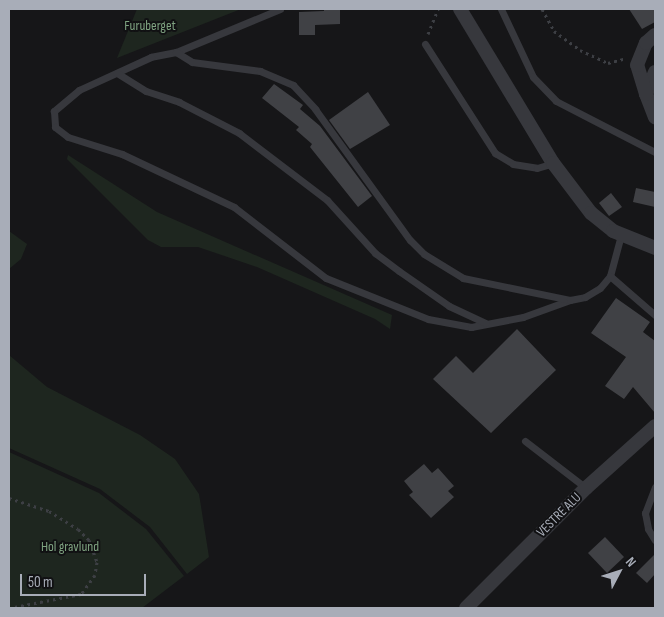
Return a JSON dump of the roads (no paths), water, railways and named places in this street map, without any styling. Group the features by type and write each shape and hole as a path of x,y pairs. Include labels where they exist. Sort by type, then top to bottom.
{"street":[{"path":"460,9 553,163 591,213 621,235 655,248"},
{"path":"655,35 646,43 637,66 655,117"},
{"path":"646,94 655,72"},
{"name":"VESTRE ALU","path":"466,608 586,488 655,426"}],"lane":[{"path":"280,9 176,52 151,58 79,90 59,104 52,118 60,134 122,154 234,207 314,269 337,283 443,324 471,327 488,324 539,312 570,300 593,294 610,276 621,235"},
{"path":"501,9 533,77 556,101 655,152"},
{"path":"425,44 495,153 513,164 537,168 553,163"},
{"path":"176,52 192,62 260,71 293,85 316,110 410,240 424,254 450,271 480,283 570,300"},
{"path":"117,73 146,91 179,102 239,132 327,200 375,253 449,306 488,324"},
{"path":"610,276 655,315"},
{"path":"525,441 586,488"},
{"path":"655,487 645,513 648,528 655,540"}],"park label":[{"name":"Furuberget","path":"150,26"},
{"name":"Hol gravlund","path":"70,547"}]}
